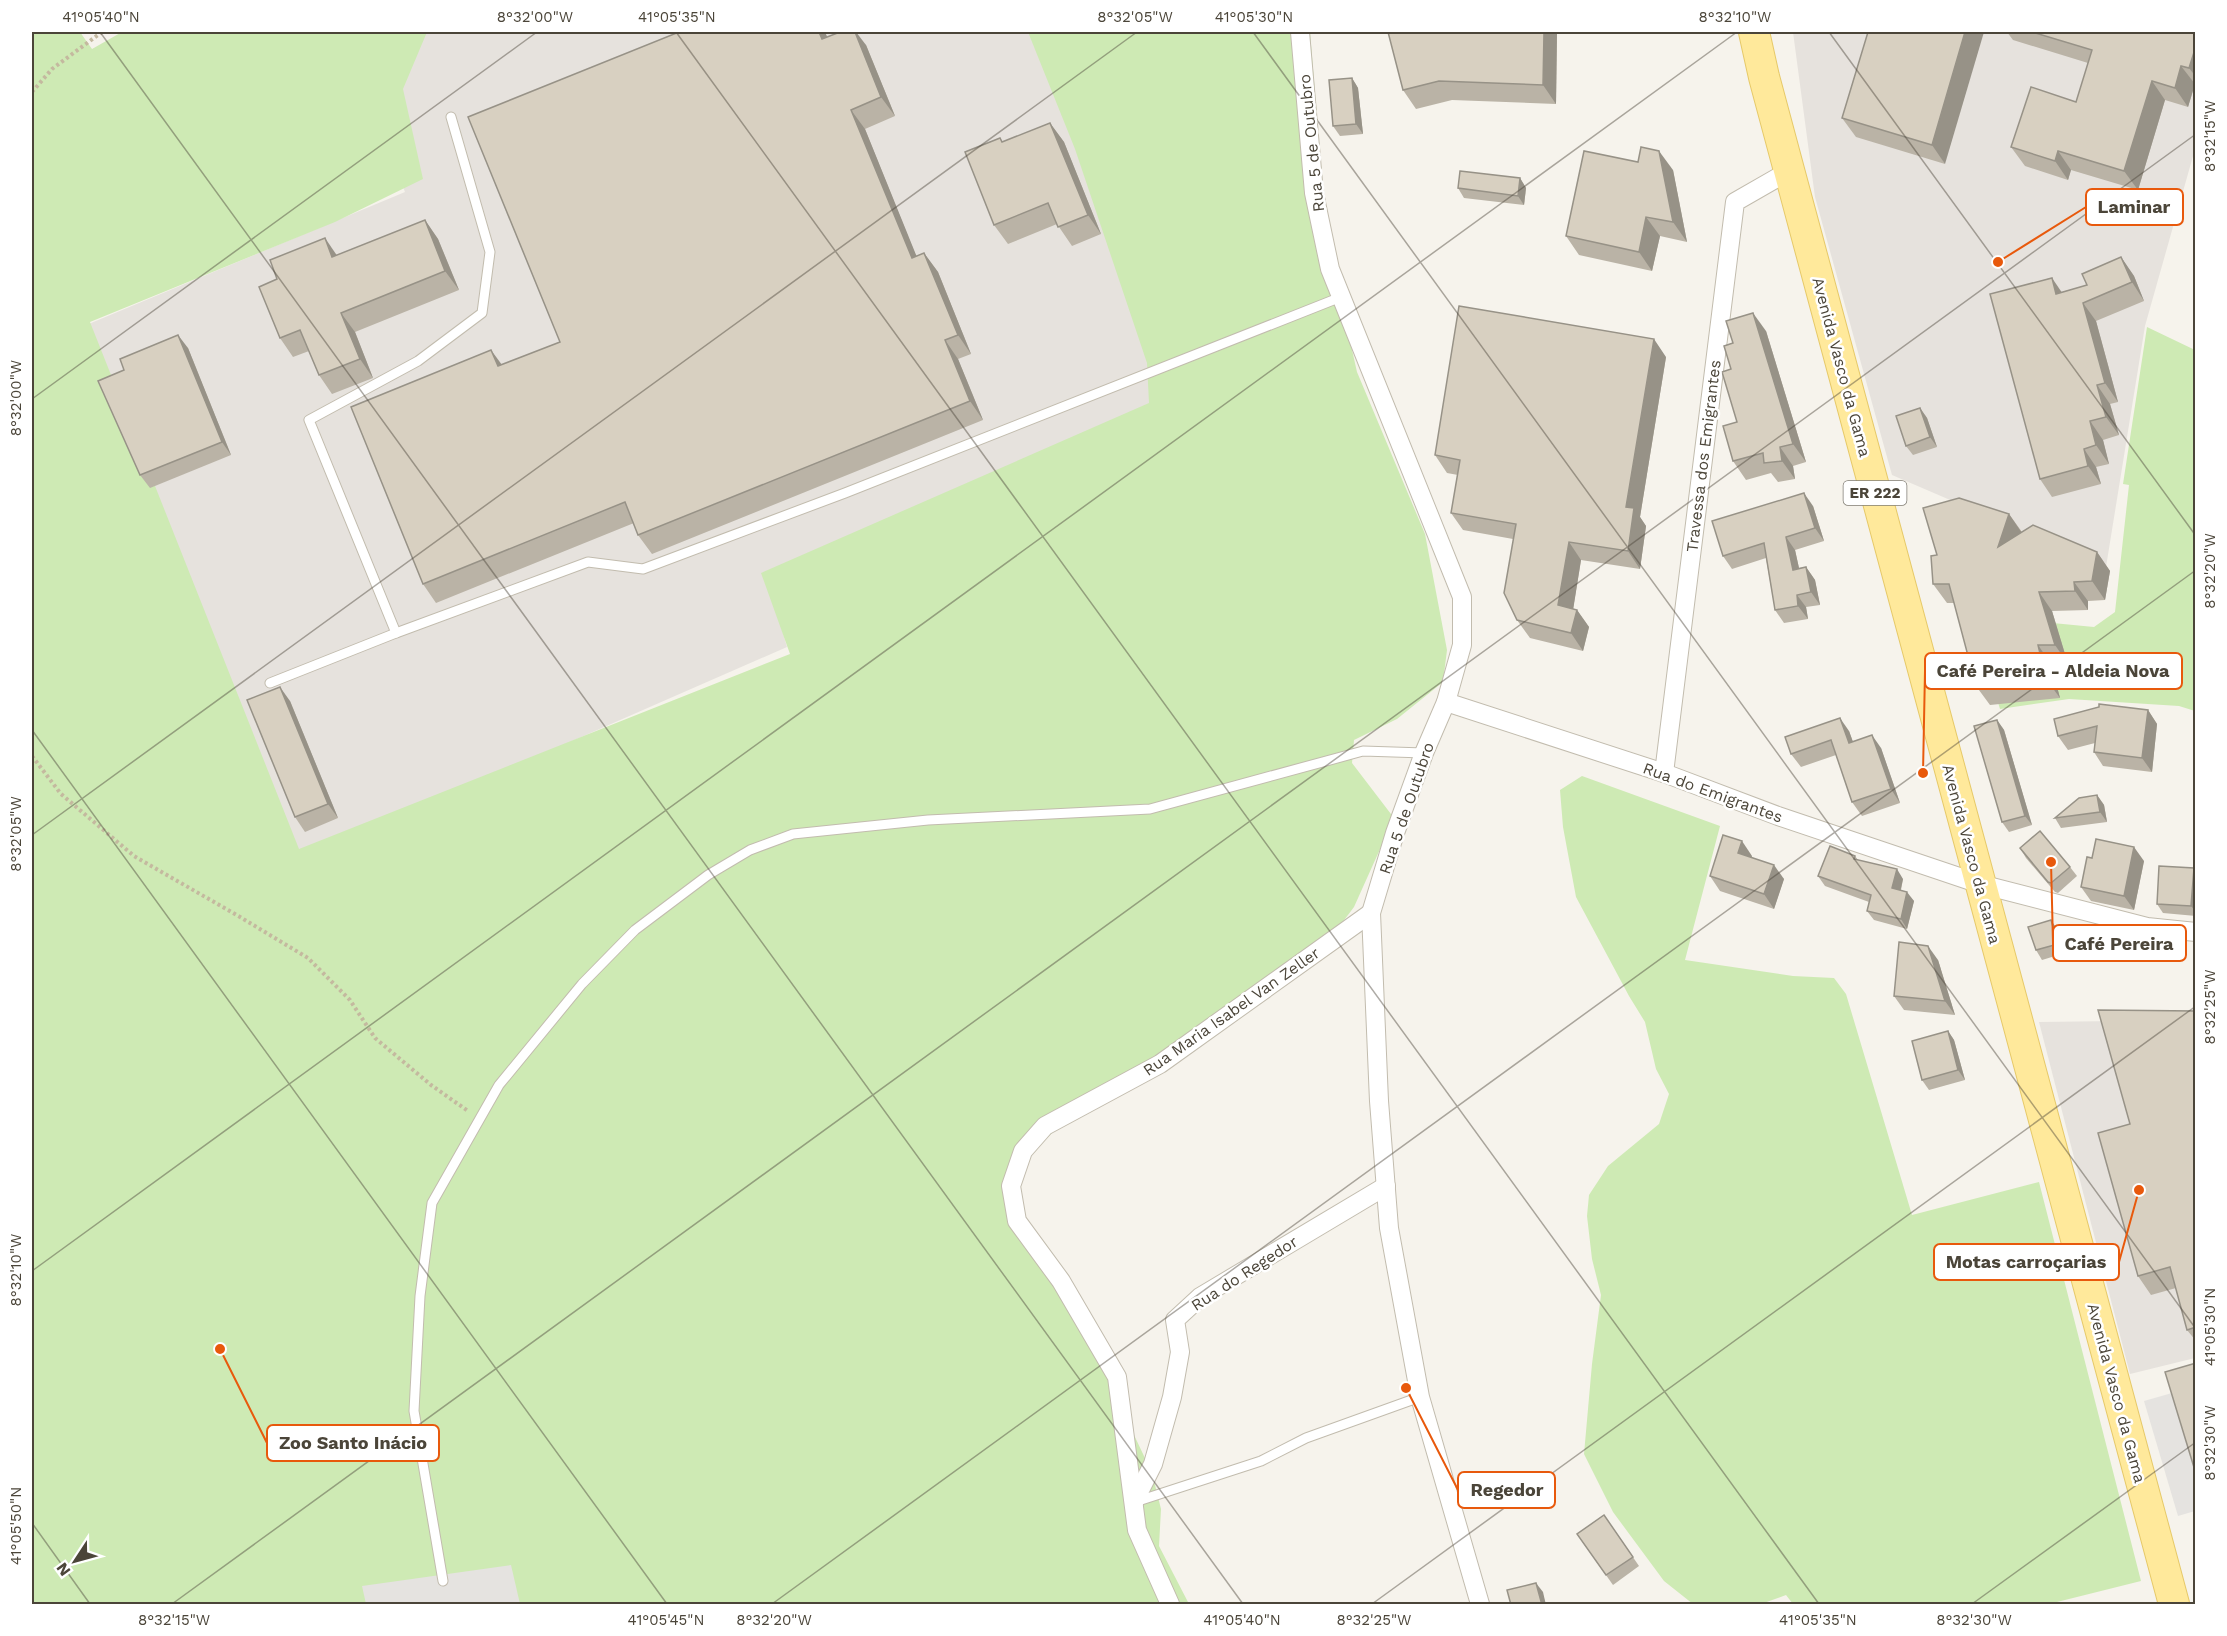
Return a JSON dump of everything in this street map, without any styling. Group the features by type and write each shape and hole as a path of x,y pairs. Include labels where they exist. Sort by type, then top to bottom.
{"main road":[{"name":"Avenida Vasco da Gama","path":"1754,32 1789,171 2174,1605"},
{"name":"Avenida Vasco da Gama","path":"1771,32 1772,103"}],"street":[{"name":"Rua 5 de Outubro","path":"1300,32 1314,193 1329,269 1462,597 1462,645 1446,702 1424,753 1395,833 1371,913 1379,1101 1389,1228 1420,1398 1480,1605"},
{"name":"Travessa dos Emigrantes","path":"1664,773 1735,202 1789,171"},
{"name":"Rua do Emigrantes","path":"1446,702 1664,773 1778,816 1980,884 2146,927 2196,932"},
{"name":"Rua Maria Isabel Van Zeller","path":"1170,1605 1137,1530 1117,1377 1061,1281 1017,1221 1011,1186 1023,1151 1045,1126 1160,1064 1371,913"},
{"name":"Rua do Regedor","path":"1134,1502 1153,1464 1172,1397 1180,1352 1175,1320 1200,1297 1386,1186"}],"lane":[{"path":"396,633 309,420 418,361 482,313 490,252 451,117"},
{"path":"270,683 396,633 588,562 644,569 845,493 1341,297"},
{"path":"443,1581 414,1411 420,1296 432,1203 499,1085 574,993 634,930 708,875 750,850 792,834 928,820 1150,809 1363,751 1424,753"},
{"path":"1134,1502 1261,1461 1306,1438 1420,1398"}],"path":[{"path":"32,92 52,69 102,32"},
{"path":"32,756 61,794 134,856 308,958 350,1000 375,1038 458,1106 479,1118"}],"shaded area":[{"path":"383,32 1030,32 1250,388 768,581 787,647 426,805 272,863 43,343 405,192 357,71"},
{"path":"1793,32 2195,32 2195,149 2145,326 2106,567 1892,475 1815,197"},
{"path":"2195,1020 2195,1358 2130,1374 2039,1022"},
{"path":"2179,1391 2195,1448 2195,1511 2178,1516 2144,1401"},
{"path":"511,1565 520,1604 366,1604 362,1586"}],"green space":[{"path":"32,32 80,32 92,49 122,32 427,32 403,89 423,179 335,222 90,322 299,849 790,654 761,573 1149,403 1147,363 1075,149 1028,32 1310,32 1327,238 1357,372 1425,534 1447,650 1443,682 1397,719 1354,740 1352,763 1394,818 1354,907 1311,964 1054,1131 1025,1160 1017,1209 1100,1363 1152,1473 1161,1509 1159,1546 1189,1604 32,1604"},
{"path":"2147,327 2195,350 2195,711 2179,706 2069,699 2000,709 1971,615 2094,627 2115,612 2129,485 2123,484"},
{"path":"1582,776 1720,826 1685,960 1793,976 1834,978 1846,994 1912,1215 2039,1182 2141,1581 2049,1604 1793,1604 1786,1595 1761,1604 1693,1604 1664,1581 1613,1512 1584,1454 1601,1295 1592,1259 1587,1216 1589,1195 1608,1166 1659,1124 1669,1094 1656,1069 1645,1022 1576,897 1563,827 1560,790"}],"building":[{"path":"679,32 819,32 822,39 840,32 855,32 881,97 851,110 912,258 924,253 958,335 945,340 970,401 638,535 625,502 423,584 351,407 491,350 498,366 560,342 468,117"},
{"path":"1388,32 1544,32 1543,85 1439,81 1403,90"},
{"path":"1868,32 1965,32 1932,145 1842,118"},
{"path":"2032,32 2196,32 2196,46 2189,68 2181,66 2175,88 2152,81 2124,171 2058,151 2055,161 2011,147 2031,87 2076,102 2092,50"},
{"path":"1352,78 1356,124 1333,126 1329,80"},
{"path":"1050,123 1088,215 1058,227 1048,203 994,225 965,152 1000,138 1002,142"},
{"path":"1641,147 1659,151 1673,222 1646,217 1639,252 1566,236 1584,151 1638,162"},
{"path":"1460,171 1520,178 1518,196 1458,188"},
{"path":"425,220 445,271 341,313 360,359 319,375 300,330 280,338 259,287 277,279 270,260 325,238 332,257"},
{"path":"2121,257 2132,282 2083,303 2105,383 2097,385 2106,417 2090,421 2096,445 2084,449 2088,466 2040,479 1990,294 2052,278 2056,294 2087,285 2082,274"},
{"path":"1459,306 1654,339 1626,507 1634,508 1628,551 1569,542 1558,605 1577,610 1571,633 1517,620 1504,593 1516,524 1451,513 1460,460 1435,455"},
{"path":"1753,313 1793,444 1780,447 1782,461 1764,463 1763,453 1733,461 1723,426 1737,422 1722,372 1731,369 1724,346 1733,343 1726,321"},
{"path":"178,335 222,442 140,475 98,381 124,370 120,359"},
{"path":"1920,408 1930,437 1906,446 1896,416"},
{"path":"1804,493 1815,528 1786,537 1793,570 1806,567 1811,592 1797,595 1798,606 1775,610 1764,543 1723,556 1712,521"},
{"path":"1959,498 2009,514 1998,547 2033,525 2097,552 2092,581 2074,582 2075,591 2039,592 2055,645 2038,645 2046,679 1976,686 1949,584 1933,584 1931,556 1937,555 1923,508"},
{"path":"280,687 328,804 295,817 247,700"},
{"path":"2099,704 2148,710 2142,758 2094,752 2097,726 2058,736 2054,719 2099,707"},
{"path":"1840,718 1849,743 1872,735 1891,789 1852,802 1831,740 1791,754 1785,737"},
{"path":"1997,720 2025,816 2002,822 1974,726"},
{"path":"2097,795 2100,812 2055,818 2079,798"},
{"path":"2040,831 2070,867 2051,883 2020,848"},
{"path":"1723,835 1742,841 1738,853 1774,865 1764,894 1710,876"},
{"path":"2096,839 2134,847 2124,896 2081,887 2087,857 2092,858"},
{"path":"1830,846 1855,856 1854,859 1897,869 1892,888 1907,892 1901,919 1867,911 1871,895 1818,876"},
{"path":"2159,866 2194,868 2191,906 2157,904"},
{"path":"2051,920 2058,944 2036,950 2028,927"},
{"path":"1899,942 1928,946 1945,1001 1894,996"},
{"path":"2098,1010 2196,1011 2196,1327 2187,1330 2170,1267 2138,1276 2098,1133 2130,1124"},
{"path":"1948,1031 1958,1070 1922,1080 1912,1041"},
{"path":"2196,1363 2196,1474 2165,1372"},
{"path":"1604,1515 1633,1557 1606,1575 1577,1534"},
{"path":"1536,1583 1542,1605 1511,1605 1507,1590"}],"place":[{"name":"Laminar","path":"1998,262"},
{"name":"Café Pereira - Aldeia Nova","path":"1923,773"},
{"name":"Café Pereira","path":"2051,862"},
{"name":"Motas carroçarias","path":"2139,1190"},
{"name":"Zoo Santo Inácio","path":"220,1349"},
{"name":"Regedor","path":"1406,1388"}]}
